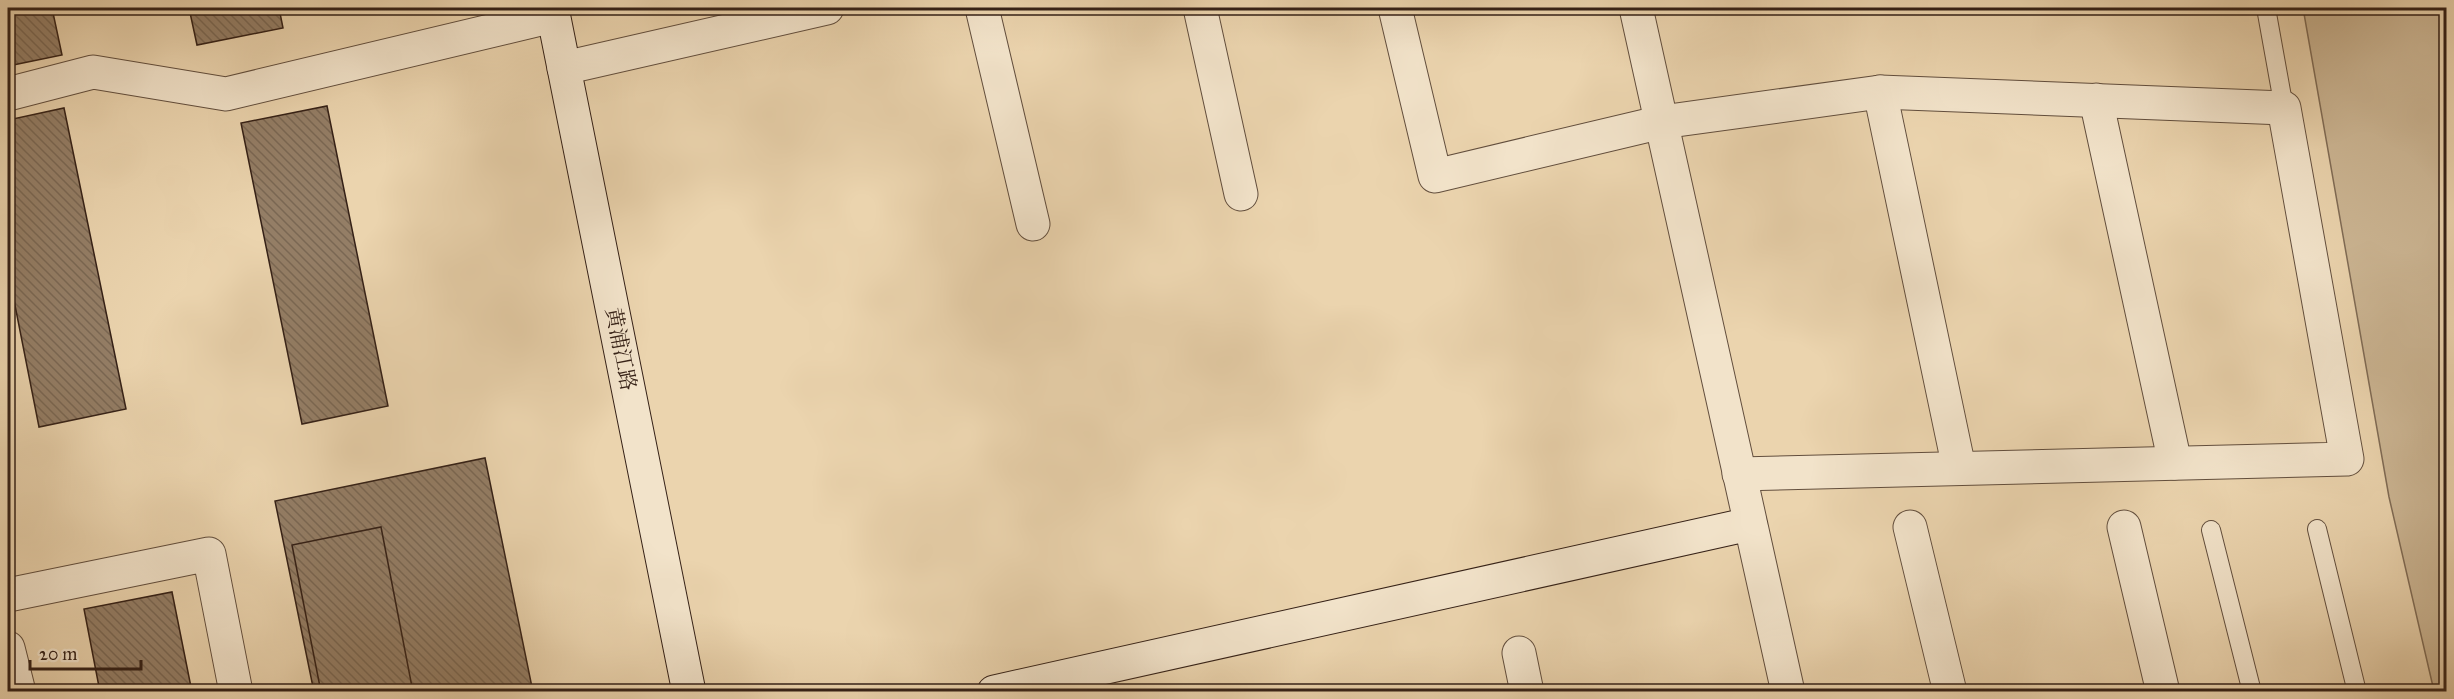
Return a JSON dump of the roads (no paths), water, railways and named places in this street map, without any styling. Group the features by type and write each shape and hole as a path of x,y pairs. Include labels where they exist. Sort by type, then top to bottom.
{"street":[{"path":"564,68 827,8"},
{"path":"982,8 1033,224"},
{"path":"1200,8 1241,194"},
{"path":"1395,8 1435,176 1662,122 1880,92 2284,108 2347,459 1739,474"},
{"path":"1636,8 1788,692"},
{"path":"8,93 93,72 226,94 552,12"},
{"name":"黄浦江路","path":"552,12 689,692"},
{"path":"1880,92 1959,468"},
{"path":"2096,100 2175,463"},
{"path":"994,692 1750,524"},
{"path":"1911,527 1950,692"},
{"path":"2124,527 2163,692"},
{"path":"8,595 209,554 236,692"},
{"path":"8,648 19,692"},
{"path":"1519,653 1527,692"}],"lane":[{"path":"2266,8 2284,108"},
{"path":"2317,529 2357,692"},
{"path":"2211,531 2252,692"}]}
